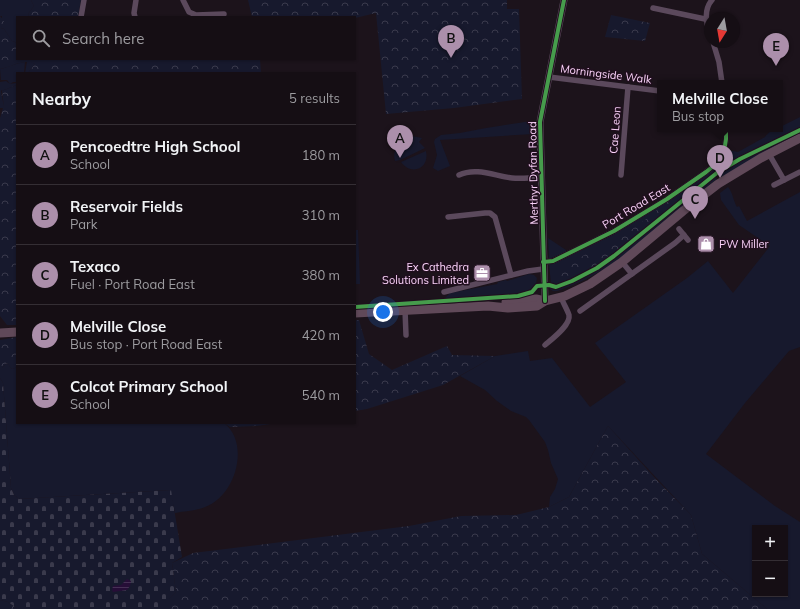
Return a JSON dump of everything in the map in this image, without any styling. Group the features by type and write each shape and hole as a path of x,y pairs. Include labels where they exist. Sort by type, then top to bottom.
{"main road":[{"path":"356,313 488,306 498,303 536,299 545,301 561,297 590,284 622,262 730,176 800,138"},
{"path":"0,333 16,332"}],"street":[{"path":"81,16 84,0"},
{"path":"135,16 136,0"},
{"path":"183,0 189,12 196,15 224,14"},
{"name":"Merthyr Dyfan Road","path":"545,301 540,122 564,0"},
{"path":"707,12 709,3 712,0"},
{"path":"653,8 704,19"},
{"path":"715,48 719,62 722,80"},
{"name":"Morningside Walk","path":"549,77 657,91"},
{"name":"Cae Leon","path":"621,175 628,87"},
{"name":"Port Road East","path":"444,292 543,266 604,236 666,199 712,167 722,156 726,147 726,132"},
{"path":"769,154 784,180"},
{"path":"459,175 463,173 478,172 513,178 541,177"},
{"path":"774,185 800,172"},
{"path":"448,217 485,213 490,213 495,217 511,275"},
{"path":"679,229 688,240"},
{"path":"580,311 684,235"},
{"path":"622,262 632,274"},
{"path":"545,345 569,320 569,315 561,297"},
{"path":"405,310 406,335"}],"green space":[{"path":"0,0 31,0 34,6 28,14 29,16 16,16 16,43 12,41 4,29 1,28 2,16 0,16"},
{"path":"31,0 81,0 78,16 29,16 28,14 34,6"},
{"path":"248,0 507,0 507,9 519,9 522,99 454,108 386,114 376,13 356,18 356,16 252,16"},
{"path":"611,15 650,23 645,41 605,37"},
{"path":"0,16 4,21 1,28 4,29 12,41 16,43 16,60 260,60 261,72 29,72 35,64 31,62 22,62 0,69"},
{"path":"29,61 35,64 29,72 25,72 27,62"},
{"path":"25,62 24,72 16,72 16,82 10,84 7,80 1,80 0,69"},
{"path":"6,81 10,84 16,83 16,85 2,91 1,90 0,92 0,82"},
{"path":"16,85 16,325 7,325 0,316 0,118 3,108 0,108 0,92 4,107 2,91"},
{"path":"800,117 800,129 738,158 720,169 717,167 728,150 738,152 765,137 770,132 783,132 783,126"},
{"path":"525,122 532,125 533,134 440,140 450,166 438,171 433,168 437,155 434,142 435,139 441,135"},
{"path":"800,132 800,134 722,178 720,173 728,167 758,151"},
{"path":"412,136 422,138 419,142 425,148 395,161 394,156 398,145"},
{"path":"426,151 425,162 419,168 410,169 401,162"},
{"path":"715,169 717,171 603,263 588,272 555,286 551,284 549,264 606,238 688,188"},
{"path":"714,177 717,179 646,238 609,266 561,290 553,291 548,287 556,288 579,279 606,264"},
{"path":"728,187 737,207 739,206 747,221 800,192 800,347 789,351 745,403 706,454 775,506 800,522 800,609 767,609 753,597 788,597 788,525 752,525 752,596 702,554 691,515 608,426 569,497 549,507 550,497 555,489 558,479 551,463 545,442 526,417 511,411 485,390 460,376 495,356 528,351 530,361 552,358 590,407 626,382 595,343 687,278 708,261 733,293 770,246 739,225 721,200 720,193"},
{"path":"675,198 680,200 677,204 665,214 661,214 614,254 586,270 567,276 559,276 555,274 557,269 586,254 594,252 623,236 653,214 664,203"},
{"path":"356,230 358,230 360,284 356,284"},
{"path":"548,238 566,250 566,252 549,259"},
{"path":"529,274 534,275 537,278 535,289 526,293 443,300 450,293 497,284 498,282 507,281"},
{"path":"356,320 359,320 369,354 392,370 447,346 452,355 495,356 443,385 367,409 356,411"},
{"path":"16,337 16,367 12,369 7,363 0,368 0,340"},
{"path":"7,363 12,369 16,367 16,424 225,424 232,432 237,444 238,456 236,469 231,482 224,493 216,501 205,507 175,513 170,490 19,499 14,495 11,488 3,383 0,378 0,368"},
{"path":"0,378 3,383 11,488 14,495 19,499 171,490 182,557 172,563 176,592 160,609 18,609 8,602 0,600"},
{"path":"226,424 270,424 257,426 230,427"},
{"path":"608,426 691,515 702,554 767,609 159,609 176,592 172,563 193,553 409,526 461,516 516,515 549,507 569,497"},
{"path":"0,600 8,602 18,609 0,609"}],"shaded area":[{"path":"127,579 131,581 127,590 113,592 113,586 121,585"}],"cycle path":[{"path":"545,301 540,122 564,0"},
{"path":"356,307 518,296 532,292 537,286 549,285 556,287 572,281 597,268 614,256 718,172 740,159 800,130"},
{"path":"543,262 553,261 614,231 667,199 706,172 716,164 724,152 726,132"}],"place":[{"name":"Reservoir Fields","path":"451,58"},
{"name":"Colcot Primary School","path":"776,66"},
{"name":"Pencoedtre High School","path":"400,158"},
{"name":"Melville Close","path":"720,178"},
{"name":"Texaco","path":"695,219"},
{"name":"PW Miller","path":"706,244"},
{"name":"Ex Cathedra Solutions Limited","path":"482,273"}]}
